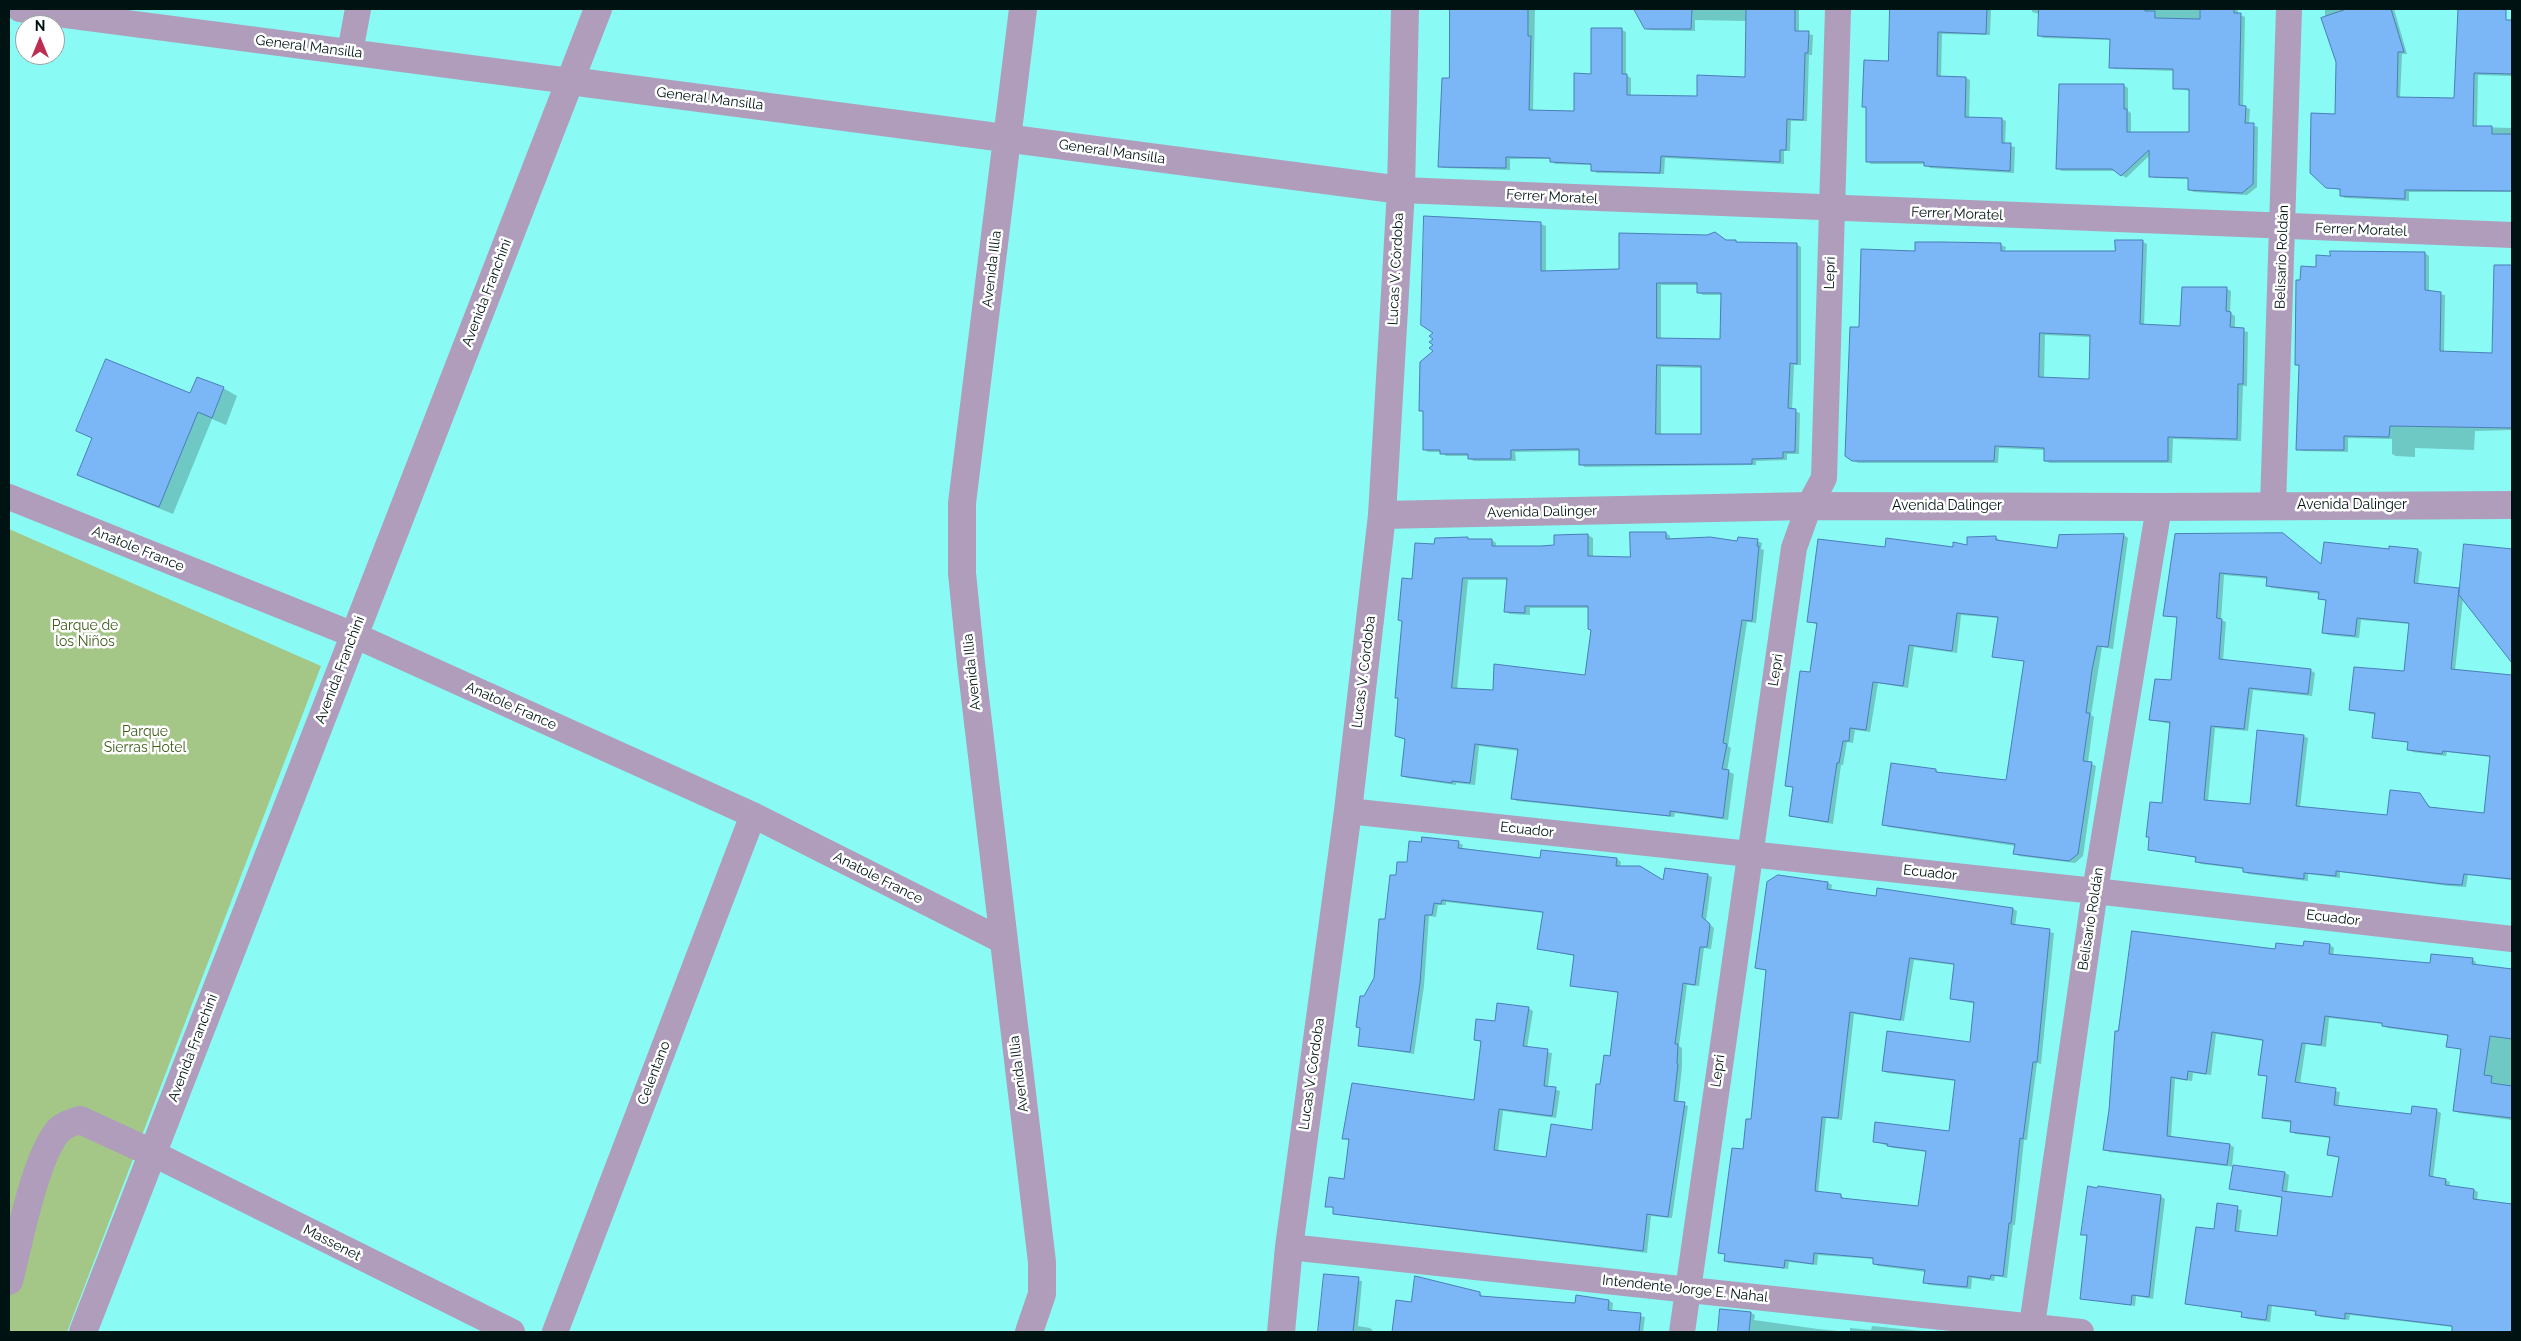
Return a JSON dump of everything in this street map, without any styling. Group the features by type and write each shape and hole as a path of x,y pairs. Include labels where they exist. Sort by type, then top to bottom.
{"street":[{"name":"General Mansilla","path":"20,9 1401,190"},
{"path":"350,52 358,9"},
{"name":"Avenida Franchini","path":"83,1332 598,9"},
{"name":"Avenida Illia","path":"1023,9 1009,139 962,503 962,573 1003,941 1042,1262 1042,1294 1029,1332"},
{"name":"Lucas V. Córdoba","path":"1281,1332 1289,1247 1348,811 1382,515 1401,190 1405,9"},
{"name":"Lepri","path":"1682,1332 1686,1289 1794,548 1808,506 1824,478 1838,9"},
{"name":"Belisario Roldán","path":"2273,506 2289,9"},
{"name":"Ferrer Moratel","path":"1401,190 2283,228 2512,235"},
{"name":"Anatole France","path":"9,497 354,635 753,815 1003,941"},
{"name":"Avenida Dalinger","path":"1382,515 1808,506 2159,507 2512,504"},
{"name":"Belisario Roldán","path":"2031,1330 2095,891 2159,507"},
{"name":"Ecuador","path":"1348,811 2095,891 2512,939"},
{"name":"Celentano","path":"555,1332 753,815"},
{"path":"9,1280 39,1168 48,1145 60,1128 80,1120 152,1153"},
{"name":"Massenet","path":"152,1153 512,1332"},
{"name":"Intendente Jorge E. Nahal","path":"1289,1247 1686,1289 2031,1330 2081,1332"}],"green space":[{"name":"Parque Sierras Hotel","path":"9,529 321,666 67,1332 9,1332"}],"building":[{"path":"1450,9 1528,9 1528,36 1531,36 1529,110 1574,111 1574,73 1591,74 1591,28 1622,28 1622,74 1627,74 1627,95 1697,96 1697,75 1745,77 1746,9 1795,9 1795,31 1809,31 1808,53 1805,53 1803,120 1787,119 1786,150 1780,150 1780,162 1661,156 1660,173 1591,171 1591,164 1550,162 1550,158 1506,157 1506,168 1438,167 1442,78 1449,78"},
{"path":"1634,9 1692,9 1691,29 1645,29"},
{"path":"1890,9 1987,9 1986,34 1938,32 1937,76 1966,77 1965,117 2002,118 2002,143 2011,143 2010,171 1924,166 1924,162 1866,162 1866,107 1862,107 1864,60 1888,61"},
{"path":"2039,9 2145,9 2145,11 2155,11 2155,18 2200,19 2200,9 2234,9 2234,13 2241,13 2239,105 2246,106 2245,123 2254,123 2253,184 2242,193 2188,190 2188,178 2149,177 2149,150 2121,176 2112,169 2056,169 2059,84 2124,84 2124,109 2127,109 2127,132 2189,132 2189,89 2173,89 2173,69 2109,68 2110,39 2038,36"},
{"path":"2347,9 2391,9 2404,52 2398,52 2397,97 2454,98 2458,9 2506,9 2506,20 2512,20 2512,74 2474,73 2473,126 2492,126 2492,134 2512,134 2512,191 2405,190 2405,199 2340,196 2340,189 2326,188 2310,173 2311,113 2335,114 2336,62 2321,18"},
{"path":"1424,216 1541,222 1541,271 1619,269 1619,233 1707,235 1715,232 1726,240 1736,240 1736,242 1797,243 1797,364 1790,363 1788,408 1796,409 1795,452 1783,452 1783,458 1752,459 1752,464 1579,465 1579,449 1511,450 1511,459 1468,459 1468,454 1440,454 1440,450 1423,450 1423,411 1419,411 1420,362 1433,351 1429,348 1433,345 1429,342 1433,339 1429,336 1433,333 1421,325","holes":["1657,283 1697,283 1697,293 1721,293 1720,339 1657,338","1657,365 1701,366 1701,434 1656,434"]},
{"path":"2115,240 2143,240 2140,324 2180,326 2182,287 2227,287 2226,311 2231,312 2230,327 2244,328 2243,384 2238,384 2237,439 2168,437 2168,461 2044,461 2044,448 1995,446 1994,461 1852,461 1845,456 1850,327 1859,327 1861,249 1915,251 1915,242 1943,242 2001,243 2001,251 2115,251","holes":["2040,333 2090,335 2089,379 2039,377"]},
{"path":"2330,251 2425,252 2425,290 2441,292 2440,351 2492,353 2494,265 2512,265 2512,428 2390,426 2389,437 2344,436 2344,450 2296,450 2299,365 2295,365 2296,280 2300,280 2301,266 2316,267 2316,255 2330,256"},
{"path":"106,359 190,393 197,377 224,387 212,418 198,412 159,507 77,475 92,438 76,431"},
{"path":"1630,532 1666,532 1666,539 1710,537 1737,541 1738,537 1758,539 1757,546 1759,546 1752,621 1742,620 1723,743 1727,744 1722,769 1729,770 1723,818 1670,811 1670,816 1511,799 1518,749 1475,744 1470,783 1452,781 1452,783 1401,776 1405,739 1395,736 1398,698 1395,698 1402,621 1398,620 1402,578 1412,579 1415,543 1434,544 1435,538 1468,537 1468,539 1492,539 1492,546 1541,546 1554,545 1554,535 1588,534 1588,556 1630,557","holes":["1463,578 1507,578 1504,612 1525,613 1525,606 1588,606 1588,629 1591,630 1585,675 1494,664 1493,690 1452,688"]},
{"path":"2283,533 2321,564 2324,542 2389,549 2389,546 2418,549 2414,583 2459,588 2451,669 2512,675 2512,879 2464,874 2462,885 2336,871 2336,876 2304,873 2304,879 2243,872 2243,868 2195,862 2196,857 2148,850 2149,837 2146,837 2150,802 2162,803 2170,722 2149,720 2155,679 2171,680 2177,617 2163,616 2175,534","holes":["2220,573 2267,577 2266,586 2319,592 2318,599 2326,600 2322,633 2355,636 2357,618 2409,623 2404,671 2354,667 2349,710 2375,713 2372,738 2408,742 2407,750 2442,754 2443,751 2490,756 2484,813 2429,807 2420,793 2390,790 2387,815 2296,806 2304,735 2257,730 2250,804 2204,800 2211,726 2244,729 2249,688 2308,694 2311,669 2219,659 2222,619 2217,618"]},
{"path":"2124,534 2108,647 2097,646 2092,670 2086,713 2090,713 2083,761 2092,762 2078,854 2069,861 2013,854 2015,844 1882,825 1891,763 1936,769 1936,772 2006,780 2024,661 1992,657 1998,617 1957,613 1952,651 1909,645 1903,686 1873,682 1866,730 1850,728 1849,741 1843,741 1839,763 1837,763 1828,822 1789,816 1793,787 1785,786 1800,671 1810,672 1817,623 1807,622 1818,539 1885,547 1886,538 1953,547 1953,542 1967,545 1967,537 1996,536 1996,540 2057,548 2059,535"},
{"path":"2464,544 2512,549 2512,663 2459,595"},
{"path":"1422,837 1459,841 1458,848 1540,858 1541,850 1617,858 1616,866 1640,866 1663,880 1665,868 1708,874 1702,917 1710,924 1707,947 1700,947 1695,985 1683,983 1675,1044 1678,1044 1678,1064 1674,1101 1685,1102 1668,1217 1647,1214 1643,1251 1333,1214 1333,1207 1325,1207 1329,1177 1344,1179 1349,1139 1342,1139 1352,1083 1474,1100 1481,1041 1474,1040 1476,1019 1495,1021 1497,1003 1529,1007 1523,1046 1548,1049 1544,1086 1556,1087 1552,1116 1499,1109 1494,1150 1546,1157 1551,1124 1592,1130 1596,1084 1600,1084 1604,1055 1610,1056 1618,992 1570,986 1574,955 1537,949 1543,912 1442,900 1441,904 1434,903 1432,915 1425,915 1420,983 1410,1052 1358,1046 1360,1028 1356,1027 1360,996 1364,996 1374,978 1379,919 1385,919 1390,875 1396,875 1397,862 1407,862 1409,841 1421,842"},
{"path":"1778,875 1828,882 1827,889 1876,896 1877,888 2013,908 2011,924 2050,929 2037,1062 2033,1062 2023,1139 2020,1138 2003,1276 1991,1275 1990,1279 1968,1276 1967,1287 1923,1283 1925,1270 1873,1264 1873,1258 1814,1253 1813,1264 1785,1260 1784,1268 1724,1261 1725,1254 1718,1253 1732,1148 1743,1149 1746,1119 1751,1119 1766,970 1755,968 1767,882","holes":["1910,958 1954,964 1950,999 1974,1002 1970,1042 1887,1031 1882,1071 1955,1080 1949,1131 1875,1122 1873,1142 1888,1144 1887,1146 1926,1151 1918,1206 1841,1198 1841,1194 1815,1191 1822,1117 1838,1118 1850,1012 1900,1020"]},
{"path":"2132,931 2275,949 2276,943 2303,946 2304,941 2330,944 2329,954 2430,963 2431,954 2473,958 2472,964 2512,969 2512,1039 2490,1036 2484,1075 2492,1076 2491,1083 2512,1086 2512,1118 2453,1111 2461,1049 2446,1047 2448,1035 2382,1026 2382,1023 2325,1016 2321,1045 2302,1043 2295,1082 2336,1088 2334,1105 2411,1114 2412,1106 2437,1109 2429,1176 2446,1179 2445,1185 2474,1189 2473,1199 2512,1204 2512,1332 2452,1332 2452,1326 2345,1313 2345,1319 2315,1315 2316,1311 2268,1305 2266,1320 2241,1317 2242,1312 2185,1304 2196,1227 2214,1229 2217,1203 2238,1206 2235,1231 2277,1236 2282,1197 2229,1189 2233,1165 2285,1172 2282,1191 2332,1197 2339,1157 2327,1155 2330,1137 2290,1132 2291,1121 2262,1118 2267,1076 2258,1075 2263,1040 2212,1032 2206,1074 2188,1071 2187,1080 2171,1077 2167,1136 2230,1144 2227,1165 2103,1150 2109,1110 2115,1031 2118,1031"},
{"path":"2088,1186 2161,1195 2149,1297 2132,1295 2131,1305 2080,1299 2087,1235 2081,1235"},
{"path":"1324,1274 1359,1277 1353,1332 1318,1332"},
{"path":"1415,1276 1480,1292 1480,1296 1575,1303 1576,1295 1609,1300 1608,1310 1641,1313 1639,1332 1392,1332 1396,1300 1411,1302"},
{"path":"1720,1309 1751,1312 1749,1332 1718,1332"}],"park label":[{"name":"Parque de los Niños","path":"85,634"}]}
